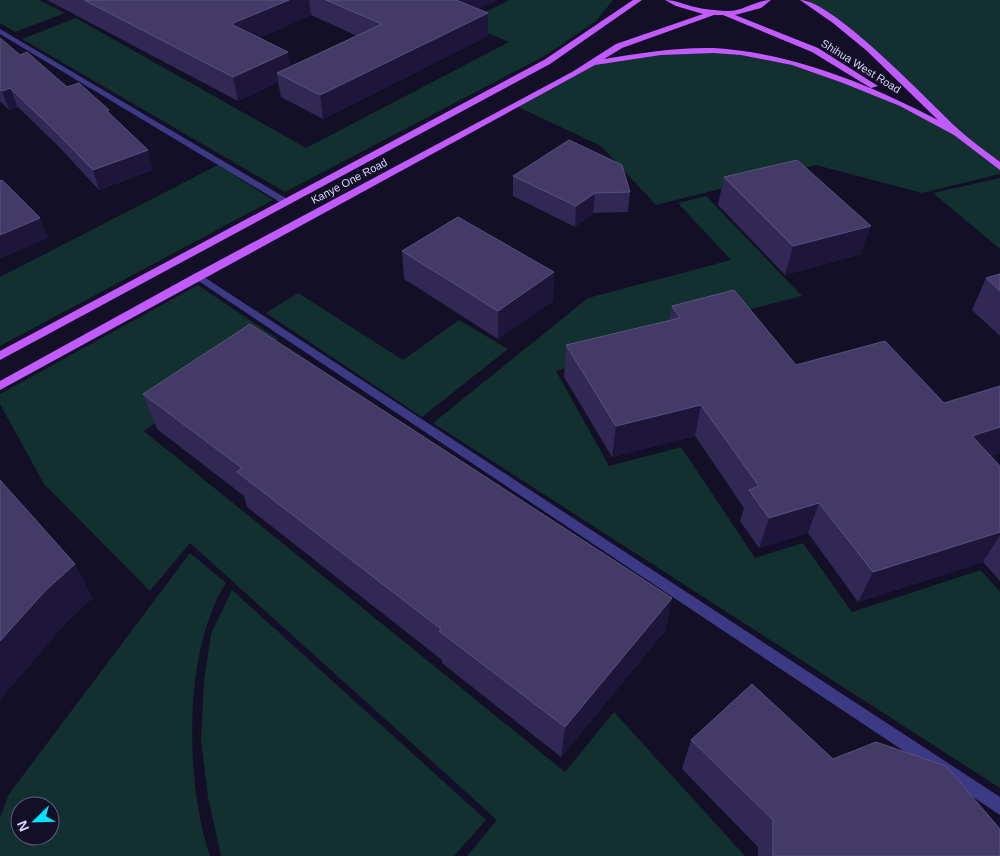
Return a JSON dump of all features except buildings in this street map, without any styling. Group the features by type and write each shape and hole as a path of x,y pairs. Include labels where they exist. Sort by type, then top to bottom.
{"main road":[{"path":"603,24 623,0"},
{"name":"Kanye One Road","path":"0,356 547,62 638,0"},
{"path":"669,0 683,7 718,12 745,10 757,7 767,0"},
{"name":"Shihua West Road","path":"804,0 836,21 870,49 957,133 1000,166"},
{"name":"Kanye One Road","path":"0,386 198,276 558,83 619,46 718,12"},
{"name":"Shihua West Road","path":"718,12 816,50 859,76 899,104 957,133"},
{"path":"589,64 682,50 759,54 792,62 852,82 899,104"}],"street":[{"path":"0,31 286,202"},
{"path":"198,276 1000,807"}],"green space":[{"path":"0,0 39,0 65,13 15,32 0,23"},
{"path":"509,0 613,0 596,21 548,54 285,192 22,39 76,18 306,148 509,42 464,23"},
{"path":"805,0 1000,0 1000,174 922,193 816,165 656,205 601,146 516,106 590,64 682,51 760,55 852,82 957,134 837,21"},
{"path":"218,165 273,200 0,346 0,277"},
{"path":"1000,178 1000,249 933,193"},
{"path":"706,196 802,296 663,332 556,371 609,466 681,447 755,558 803,543 852,612 981,570 1000,592 1000,788 433,423 588,298 731,260 678,203"},
{"path":"198,285 278,339 144,431 565,772 614,712 745,856 467,856 497,820 190,543 150,591 44,484 0,404 0,394"},
{"path":"298,293 403,360 459,320 508,349 422,417 266,313"},
{"path":"190,553 226,583 212,611 202,643 195,679 192,717 196,792 210,856 0,856 0,818 9,794"},
{"path":"232,590 486,820 454,856 221,856 208,797 201,739 204,681 211,634"}]}
